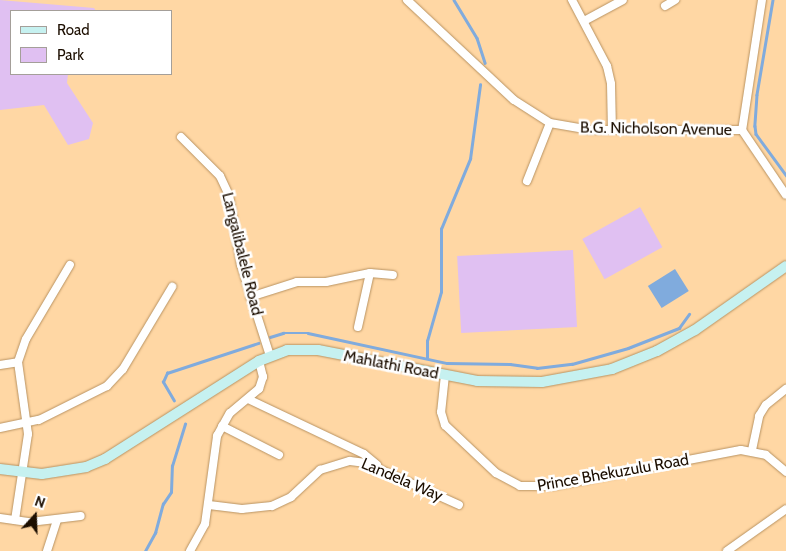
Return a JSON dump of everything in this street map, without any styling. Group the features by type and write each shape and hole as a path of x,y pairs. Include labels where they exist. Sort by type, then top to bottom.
{"street":[{"name":"B.G. Nicholson Avenue","path":"407,0 514,100 550,123 574,128 612,130 742,130"},
{"path":"572,0 610,77 612,130"},
{"path":"584,21 624,0"},
{"path":"665,6 675,0"},
{"path":"762,0 742,130 786,196"},
{"path":"527,181 550,123"},
{"name":"Langalibalele Road","path":"182,137 220,176 229,195 250,297 270,356"},
{"path":"15,520 28,423 18,362 26,339 70,266"},
{"name":"Mahlathi Road","path":"0,469 22,472 64,473 105,459 259,361 287,350 318,350 477,381 542,382 612,369 657,352 695,330 786,266"},
{"path":"250,297 286,284 326,282 370,273 393,275"},
{"path":"358,327 370,273"},
{"path":"0,428 28,423 77,403 111,382 123,369 172,287"},
{"path":"190,551 200,538 209,505 213,451 222,426 230,412 256,393 262,382 259,361"},
{"path":"0,365 18,362"},
{"name":"Prince Bhekuzulu Road","path":"445,375 441,406 446,426 496,472 520,486 552,486 752,450"},
{"path":"786,389 766,405 759,416 752,450 772,459 786,472"},
{"path":"248,399 364,454 380,469"},
{"path":"222,426 279,455"},
{"name":"Landela Way","path":"209,505 242,509 272,506 291,497 320,470 335,463 359,461 459,505"},
{"path":"728,551 786,509"},
{"path":"0,518 58,520 81,516"},
{"path":"47,551 58,520"}],"green space":[{"path":"0,0 94,8 95,10 10,10 10,75 68,75 67,83 93,123 89,139 68,145 44,105 0,110"},
{"path":"640,207 662,247 605,279 582,239"},
{"path":"573,250 577,327 461,333 457,256"}],"water":[{"path":"675,269 689,291 662,308 648,286"}],"waterway":[{"path":"454,0 477,38 485,63"},
{"path":"773,0 757,95 755,126 756,134 786,175"},
{"path":"427,357 427,341 441,292 441,229 470,159 480,85"},
{"path":"270,337 283,333 308,333 447,363 510,364 537,368 572,364 628,348 679,328 689,314"},
{"path":"174,401 163,382 167,373 258,343"},
{"path":"145,551 155,533 163,504 171,492 172,466 185,424"}]}
